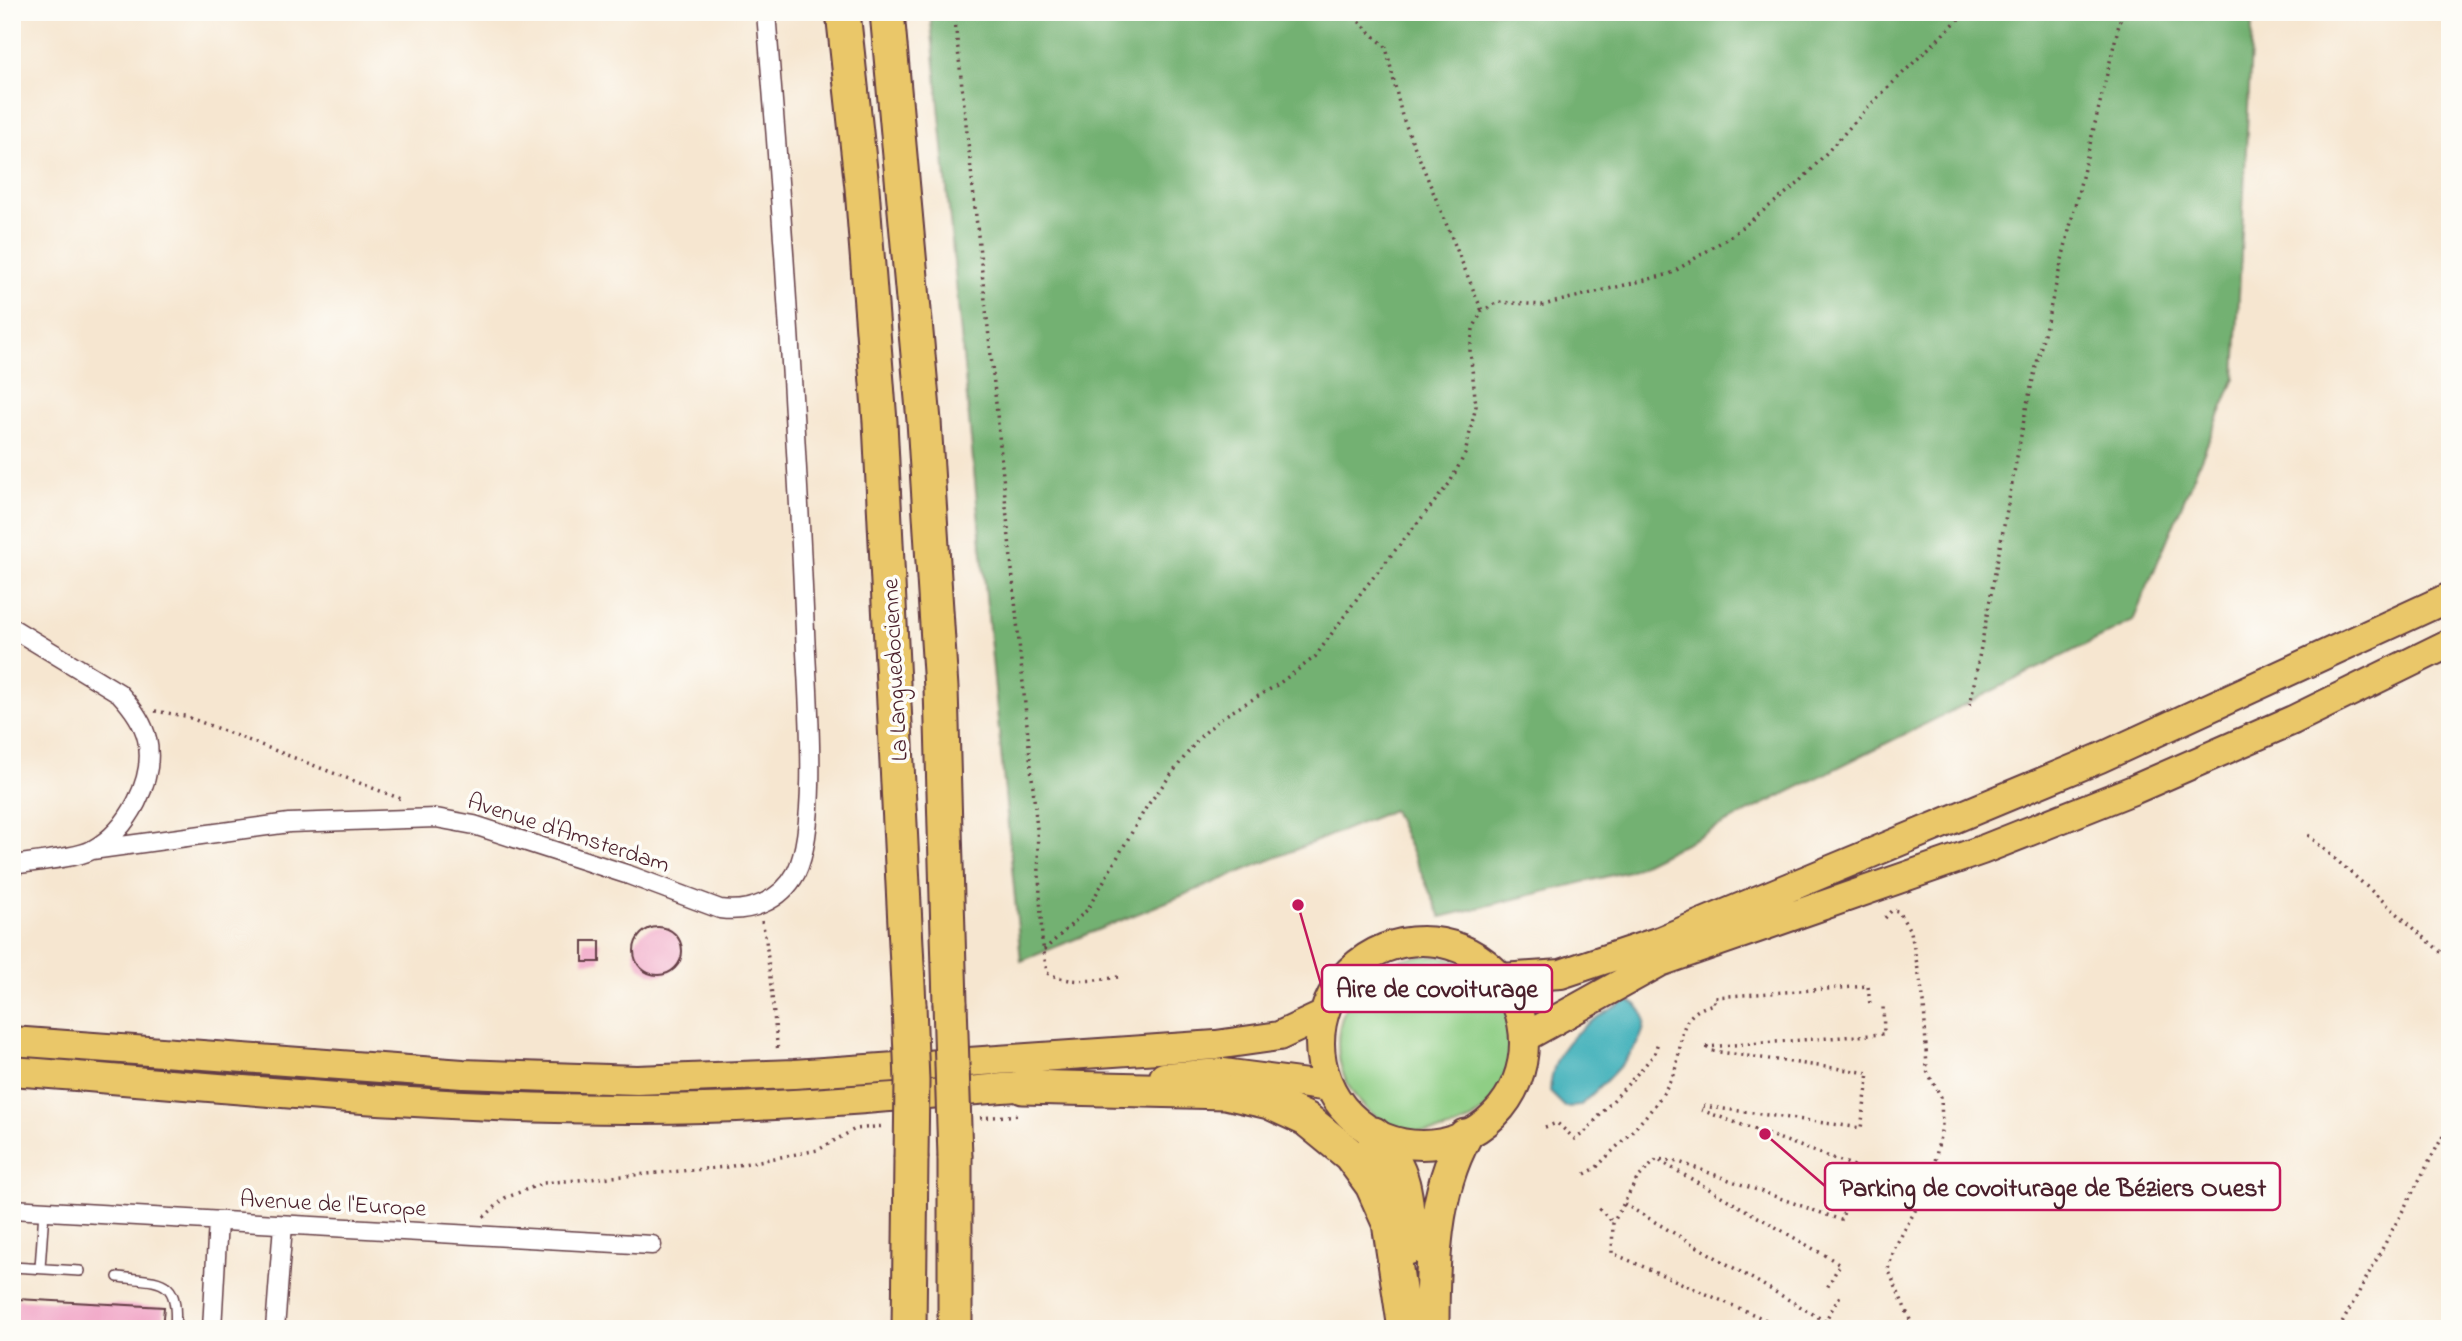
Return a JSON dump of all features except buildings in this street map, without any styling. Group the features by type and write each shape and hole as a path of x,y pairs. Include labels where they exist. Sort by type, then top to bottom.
{"highway":[{"name":"La Languedocienne","path":"843,12 862,188 880,422 912,1081 909,1329"},
{"name":"La Languedocienne","path":"887,12 927,474 941,688 955,1157 955,1329"},
{"path":"1025,1100 1226,1092 1269,1102 1307,1119 1350,1155 1372,1185 1389,1223 1405,1329"},
{"path":"1374,1134 1394,1157 1404,1187 1408,1274 1405,1329"},
{"path":"1432,1329 1432,1265 1439,1218 1453,1157 1465,1136"}],"main road":[{"path":"2206,711 2450,582"},
{"path":"1501,978 1561,974 1660,941 1962,817 2206,711 2450,597"},
{"path":"1524,1037 1660,962 1982,850 2133,790 2293,720 2450,643"},
{"path":"2293,720 2354,704 2450,664"},
{"path":"1431,941 1457,946 1481,959 1501,978 1518,1006 1524,1037 1522,1064 1513,1090 1498,1112 1465,1136 1434,1145 1404,1144 1374,1134 1348,1114 1330,1087 1321,1052 1324,1015 1335,990 1353,968 1376,951 1403,942 1431,941"},
{"path":"12,1041 463,1074 637,1080 780,1075 1216,1045 1279,1035 1324,1015"},
{"path":"12,1071 452,1103 640,1109 1025,1100 1223,1073 1330,1087"}],"street":[{"path":"758,906 776,897 782,890 795,874 802,854 808,812 809,733 799,496 766,12"},
{"name":"Avenue d'Amsterdam","path":"12,628 119,693 133,707 147,738 149,759 146,780 125,822 92,850"},
{"name":"Avenue d'Amsterdam","path":"12,865 92,850 289,824 436,818 474,825 629,875 720,909 735,911 758,906"},
{"name":"Avenue de l'Europe","path":"12,1209 652,1245"},
{"path":"212,1329 218,1221"},
{"path":"275,1329 283,1225"}],"lane":[{"path":"40,1268 44,1211"},
{"path":"12,1267 80,1271"},
{"path":"118,1277 162,1282 170,1287 177,1303 175,1329"}],"path":[{"path":"954,12 995,393 1036,816 1047,973 1057,978 1088,981 1118,977"},
{"path":"1349,12 1386,47 1402,116 1482,311"},
{"path":"1044,950 1087,910 1147,806 1199,738 1221,718 1277,685 1315,657 1363,590 1450,484 1465,454 1476,407 1470,351 1473,329 1482,311 1498,302 1544,305 1670,274 1731,236 1799,183 1872,103 1965,12"},
{"path":"1970,705 2027,404 2122,12"},
{"path":"133,707 186,716 402,799 436,818"},
{"path":"2308,835 2450,960"},
{"path":"758,906 766,940 780,1075"},
{"path":"1885,918 1892,910 1898,911 1911,932 1924,1002 1927,1071 1941,1097 1942,1126 1931,1182 1895,1247 1888,1269 1914,1329"},
{"path":"1585,1174 1596,1168 1661,1097 1673,1075 1685,1023 1699,1008 1714,1004 1714,997 1868,986 1870,1005"},
{"path":"1657,1159 1679,1162 1841,1220 1860,1168 1702,1108 1861,1128 1869,1073 1713,1051 1706,1047 1884,1034 1883,1005"},
{"path":"1545,1127 1557,1123 1575,1139 1584,1133 1654,1055 1658,1042"},
{"path":"975,1119 1025,1100"},
{"path":"2339,1329 2450,1123"},
{"path":"465,1235 505,1198 543,1183 727,1167 818,1150 855,1129 895,1126"},
{"path":"1657,1159 1637,1179 1613,1223 1612,1253 1787,1329"},
{"path":"1657,1159 1840,1264 1827,1288"},
{"path":"1623,1204 1825,1321 1840,1296"},
{"path":"1599,1209 1613,1223"}],"green space":[{"path":"930,12 2250,12 2252,26 2235,378 2133,621 1629,871 1441,917 1393,810 1021,961"},
{"path":"1426,956 1460,963 1488,982 1507,1010 1514,1044 1507,1078 1488,1106 1460,1125 1426,1132 1392,1125 1364,1106 1345,1078 1338,1044 1345,1010 1364,982 1392,963"}],"water":[{"path":"1628,1000 1641,1010 1644,1023 1640,1038 1617,1069 1580,1106 1565,1107 1550,1092 1557,1059 1574,1035"}],"place":[{"name":"Aire de covoiturage","path":"1298,905"},
{"name":"Parking de covoiturage de Béziers Ouest","path":"1765,1134"}]}
